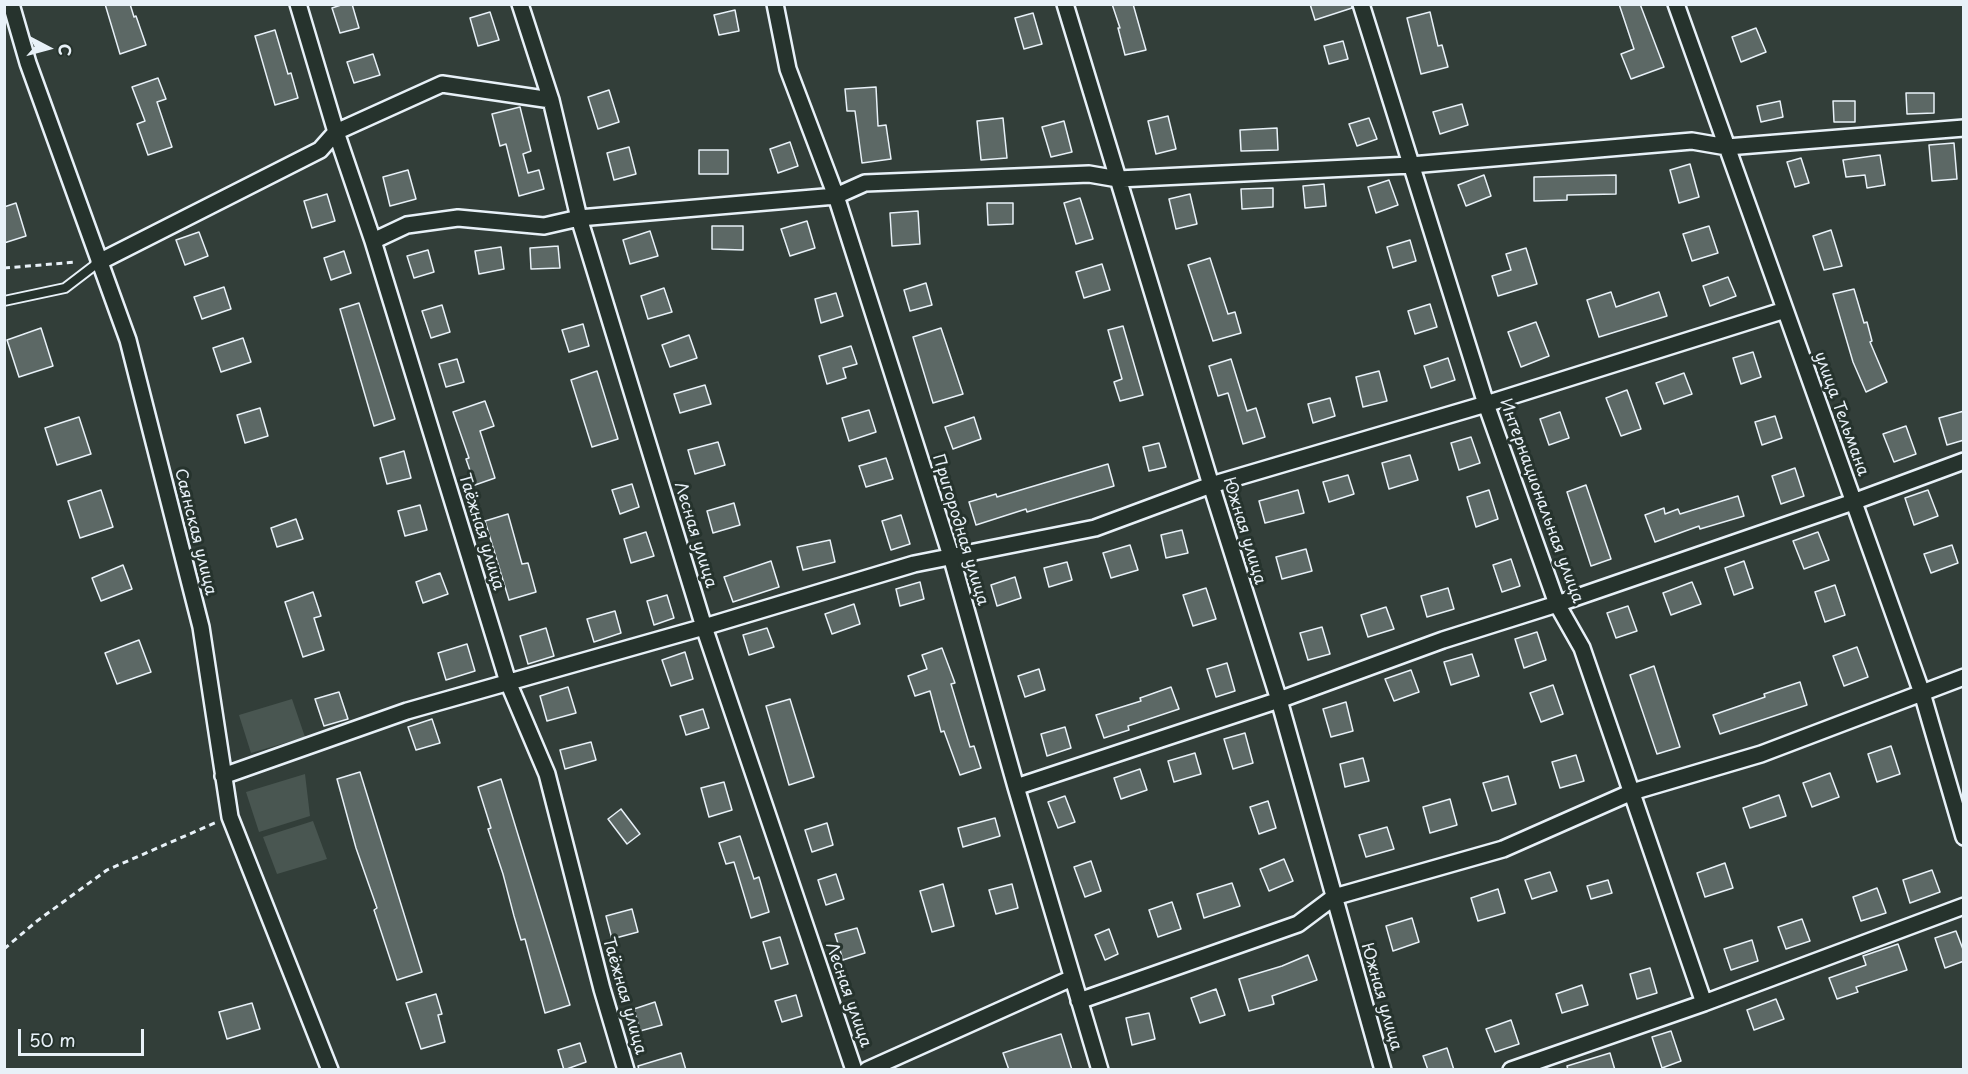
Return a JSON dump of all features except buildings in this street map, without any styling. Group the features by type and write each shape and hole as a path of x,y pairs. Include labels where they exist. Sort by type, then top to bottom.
{"street":[{"name":"Саянская улица","path":"11,4 28,63 128,340 201,627 230,817 330,1070"},
{"name":"Таёжная улица","path":"298,4 508,682 547,774 602,989 626,1070"},
{"name":"Лесная улица","path":"520,4 551,100 579,218 704,627 854,1070"},
{"name":"Пригородная улица","path":"774,4 788,69 836,196 951,556 1016,787 1100,1070"},
{"name":"Южная улица","path":"1065,4 1211,485 1279,700 1383,1070"},
{"name":"Интернациональная улица","path":"1361,4 1486,404 1557,604 1582,648 1704,1003"},
{"name":"улица Тельмана","path":"1676,4 1922,693 1964,837"},
{"path":"99,262 320,150 336,132 442,84 551,100"},
{"path":"373,241 407,225 458,218 544,226 579,218 836,196 865,183 1089,174 1118,179 1411,165 1692,141 1727,147 1964,128"},
{"path":"223,776 407,711 704,627 914,564 1095,528 1211,485 1486,404 1785,310"},
{"path":"1016,787 1279,700 1443,640 1557,604 1853,502 1964,461"},
{"path":"1079,1001 1298,924 1334,897 1503,849 1632,792 1761,754 1964,677"},
{"path":"1511,1070 1704,1003 1964,906"},
{"path":"867,1070 1072,978"}],"lane":[{"path":"4,301 65,288 99,262"}],"path":[{"path":"4,268 53,263 99,262"},
{"path":"4,950 37,921 107,870 230,817"}],"shaded area":[{"path":"292,699 305,737 251,753 239,715"},
{"path":"305,774 310,816 259,832 246,792"},
{"path":"313,821 327,859 277,874 263,837"}]}
